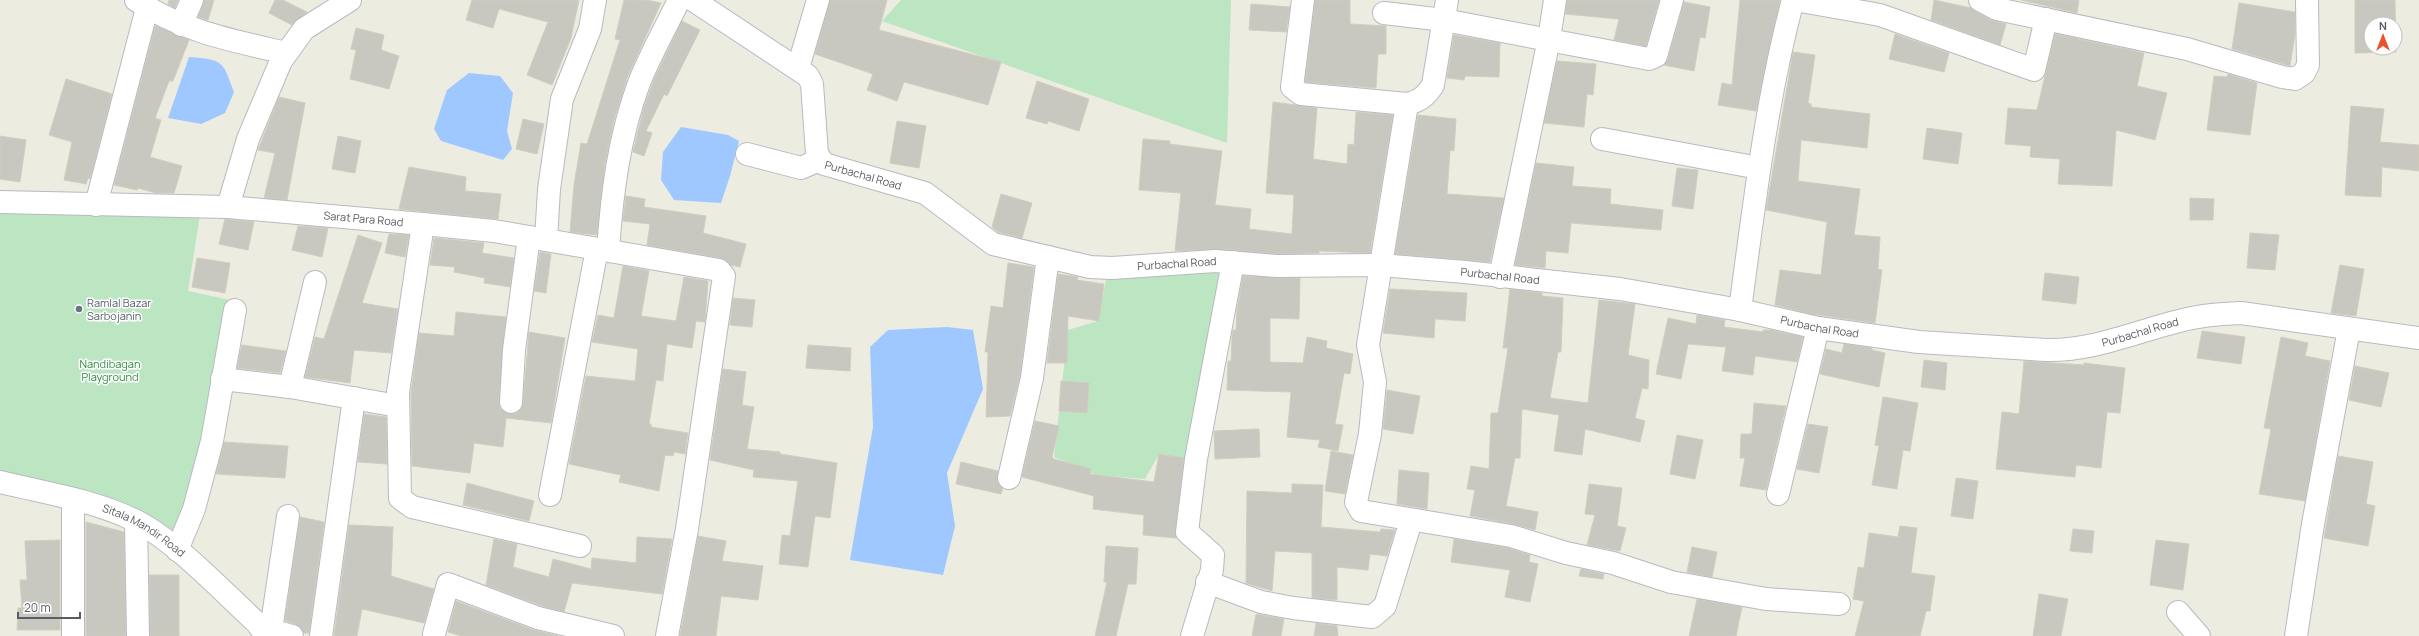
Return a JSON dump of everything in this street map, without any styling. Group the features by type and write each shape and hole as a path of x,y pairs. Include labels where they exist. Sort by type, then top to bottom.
{"street":[{"path":"182,25 192,0"},
{"path":"228,207 248,139 286,53 304,29 350,0"},
{"path":"511,402 514,350 549,188 562,99 590,29 595,0"},
{"path":"550,495 602,250 621,143 640,82 679,0"},
{"name":"Purbachal Road","path":"693,0 808,76 812,84 819,160 824,164 925,193 993,244 1102,268 1190,262 1233,262 1277,266 1380,265 1620,289 1740,310 1818,328 1919,342 2067,350 2114,341 2183,320 2241,313 2419,338"},
{"path":"798,68 818,0"},
{"path":"1303,0 1292,87 1301,94 1407,104 1419,101 1427,95 1433,85 1446,10"},
{"path":"1500,277 1549,39 1555,0"},
{"path":"1384,13 1446,10 1549,39 1653,58 1656,56 1672,0"},
{"path":"1740,310 1759,168 1784,36 1794,0 1880,15 2034,70 2046,19"},
{"path":"1980,0 1997,9 2187,49 2282,77 2295,79 2304,73 2308,65 2307,0"},
{"path":"96,205 142,4 182,25 220,38 286,53"},
{"path":"1407,104 1368,345 1375,382 1370,434 1356,502 1360,511 1411,521 1437,523 1511,536 1566,553 1613,563 1671,582 1766,599 1839,604"},
{"path":"1602,139 1759,168"},
{"path":"747,154 801,168 819,160"},
{"name":"Sarat Para Road","path":"0,202 228,207 423,224 538,239 719,270 724,276 687,529 667,636"},
{"path":"423,224 400,374 398,406 400,498 405,504 412,507 580,546"},
{"path":"1009,478 1032,378 1048,257"},
{"path":"1192,636 1208,582 1213,555 1187,532 1196,460 1233,262"},
{"path":"290,387 315,282"},
{"path":"177,550 194,509 212,441 222,379 236,310"},
{"path":"1778,494 1818,328"},
{"path":"2296,636 2313,524 2349,329"},
{"path":"222,379 290,387 398,406"},
{"path":"321,636 354,398"},
{"name":"Sitala Mandir Road","path":"0,482 110,509 136,521 177,550 266,631"},
{"path":"72,499 72,636"},
{"path":"288,516 266,631 292,636"},
{"path":"136,521 138,636"},
{"path":"1208,582 1261,602 1293,608 1372,617 1385,606 1411,521"},
{"path":"436,635 448,584 538,618 613,636"},
{"path":"2178,612 2199,636"}],"green space":[{"path":"901,0 1231,0 1227,143 882,21"},
{"name":"Nandibagan Playground","path":"0,199 201,209 188,291 235,301 191,549 123,517 0,486"},
{"path":"1232,262 1189,459 1159,454 1145,479 1097,475 1054,457 1068,330 1098,321 1108,270"}],"water":[{"path":"189,57 209,59 220,64 227,73 234,92 225,113 201,124 168,118"},
{"path":"469,73 500,76 513,93 507,131 512,149 503,160 441,141 434,129 447,90"},
{"path":"681,127 728,135 739,141 721,203 674,200 661,180 663,152"},
{"path":"947,327 973,330 983,389 947,473 955,526 943,575 850,560 873,427 870,347 888,330"}],"building":[{"path":"169,0 178,0 175,8 168,4"},
{"path":"204,0 214,0 208,20 198,17"},
{"path":"275,0 283,0 307,12 292,25 269,13"},
{"path":"472,0 579,0 571,38 552,85 527,75 548,22 499,9 493,28 466,20"},
{"path":"624,0 646,0 661,3 627,78 614,120 605,163 597,235 570,232 574,185 581,143 587,144 620,40 615,39"},
{"path":"830,0 887,0 879,30 1001,62 988,105 904,82 897,101 867,90 873,74 815,54"},
{"path":"1315,0 1350,0 1350,24 1386,26 1386,54 1378,54 1376,88 1305,82"},
{"path":"1567,0 1659,0 1646,46 1614,40 1619,19 1565,14"},
{"path":"1740,0 1780,0 1756,111 1718,105 1722,83 1732,85"},
{"path":"1934,0 1971,8 1991,20 2006,24 2000,45 1931,20"},
{"path":"2021,0 2079,0 2077,13"},
{"path":"2355,0 2395,0 2395,16 2363,16 2363,53 2355,53"},
{"path":"1684,2 1710,7 1705,38 1700,37 1694,71 1664,65 1668,59"},
{"path":"2239,3 2295,12 2295,35 2290,66 2232,49"},
{"path":"1251,4 1290,7 1286,32 1249,30"},
{"path":"682,21 700,30 667,96 664,94 646,131 652,133 644,156 633,152 644,107 655,77"},
{"path":"155,26 189,40 173,81 169,81 155,118 161,120 150,157 182,166 174,193 156,193 138,188 137,190 114,185"},
{"path":"356,28 384,35 381,50 399,56 389,89 350,79 356,50 351,49"},
{"path":"1895,34 1949,53 1944,72 1889,59"},
{"path":"2055,34 2144,53 2137,86 2167,93 2155,140 2116,130 2112,186 2058,184 2060,159 2030,157 2031,146 2005,144 2008,108 2037,110"},
{"path":"1454,35 1500,43 1499,77 1465,76 1464,80 1447,78"},
{"path":"1793,52 1815,55 1808,103 1811,104 1811,107 1870,114 1867,148 1801,140 1798,181 1860,189 1854,235 1880,237 1878,269 1882,270 1875,323 1811,314 1775,305 1780,270 1821,275 1827,222 1766,210"},
{"path":"1557,61 1596,64 1593,95 1587,94 1584,127 1544,123"},
{"path":"2228,74 2257,83 2250,135 2207,130 2214,76 2227,77"},
{"path":"66,79 112,94 90,179 88,178 86,184 64,180 72,142 49,135"},
{"path":"1037,81 1089,99 1079,131 1048,121 1047,124 1026,118"},
{"path":"279,97 305,103 287,200 264,198 275,153 258,150"},
{"path":"1273,102 1317,108 1313,159 1347,164 1348,144 1354,145 1356,112 1393,115 1370,253 1319,251 1319,253 1277,254 1216,249 1175,251 1181,193 1139,190 1143,139 1170,141 1170,144 1222,151 1215,205 1251,209 1249,229 1292,234 1294,195 1266,193"},
{"path":"2351,106 2384,109 2380,142 2419,145 2419,171 2382,167 2381,197 2345,195"},
{"path":"1418,115 1456,119 1454,151 1450,150 1447,194 1504,198 1490,262 1395,254"},
{"path":"523,119 544,124 537,154 516,149"},
{"path":"897,121 926,126 919,168 890,163"},
{"path":"1927,128 1962,133 1958,164 1923,159"},
{"path":"0,136 26,140 20,182 0,179"},
{"path":"338,136 361,141 355,173 332,169"},
{"path":"1536,163 1574,167 1572,186 1611,189 1610,204 1663,210 1661,230 1571,223 1568,253 1546,251 1545,268 1515,265"},
{"path":"409,167 466,177 465,191 501,194 498,219 399,209"},
{"path":"1677,168 1698,170 1693,209 1672,206"},
{"path":"1001,194 1032,203 1022,238 998,232 992,227"},
{"path":"626,196 645,199 644,207 706,216 703,233 746,244 740,267 731,265 721,258 647,245 650,224 623,221"},
{"path":"2190,198 2214,199 2213,220 2190,220"},
{"path":"225,219 254,222 248,250 219,244"},
{"path":"298,226 328,228 322,257 292,250"},
{"path":"2250,233 2279,235 2275,270 2247,268"},
{"path":"389,234 409,235 405,257 385,253"},
{"path":"358,235 382,243 362,303 398,309 391,353 354,350 350,383 305,377 315,337 324,339"},
{"path":"434,238 484,243 482,253 514,258 510,287 484,283 485,278 454,272 455,267 430,265"},
{"path":"540,252 551,254 546,293 534,291"},
{"path":"197,258 230,263 225,293 192,287"},
{"path":"1008,263 1034,267 1020,376 1010,416 986,417 988,352 985,352 991,306 1003,308"},
{"path":"2340,265 2364,269 2356,316 2331,313"},
{"path":"623,266 649,271 641,316 676,321 684,277 708,281 705,322 696,321 692,348 667,344 663,381 656,380 649,424 651,424 651,427 688,433 685,454 674,452 673,456 665,455 659,491 619,482 621,475 569,464 586,376 635,381 638,349 592,342 598,315 614,318"},
{"path":"2045,273 2079,277 2076,304 2042,300"},
{"path":"1058,274 1078,277 1077,280 1104,284 1099,321 1068,316 1067,363 1047,363"},
{"path":"1243,276 1300,278 1299,319 1270,318 1270,362 1303,363 1307,337 1327,341 1326,348 1353,354 1350,374 1344,373 1335,424 1343,425 1338,451 1318,447 1320,440 1287,437 1291,392 1227,390 1228,361 1231,361 1232,337 1233,330 1236,330 1237,310"},
{"path":"1390,289 1467,293 1465,321 1435,319 1434,338 1383,333"},
{"path":"1510,289 1542,293 1542,296 1563,298 1561,352 1558,352 1550,398 1588,403 1599,300 1635,304 1628,355 1649,360 1648,389 1642,388 1635,418 1645,421 1640,442 1585,429 1582,455 1554,451 1559,415 1522,409 1520,458 1515,458 1506,506 1538,512 1535,530 1513,524 1470,516 1475,490 1467,489 1471,466 1489,469 1491,413 1498,413 1508,348 1503,348"},
{"path":"733,298 755,300 752,327 730,325"},
{"path":"456,312 506,317 499,401 500,408 510,414 517,413 523,403 529,332 565,338 551,423 506,418 503,447 474,443 470,473 412,466 411,393 419,333 454,336"},
{"path":"1697,315 1725,320 1724,327 1763,332 1763,330 1771,330 1803,337 1797,362 1755,356 1753,375 1722,371 1726,347 1688,344 1681,379 1656,374 1668,318 1696,324"},
{"path":"2202,331 2245,337 2241,364 2197,358"},
{"path":"2281,337 2308,343 2305,356 2330,361 2305,501 2259,494 2271,429 2264,428"},
{"path":"1844,344 1872,348 1872,350 1885,353 1879,387 1820,374 1826,349 1842,353"},
{"path":"242,345 286,351 280,373 237,368"},
{"path":"808,345 851,348 850,371 806,368"},
{"path":"1924,360 1947,363 1945,390 1921,387"},
{"path":"2024,361 2084,365 2084,363 2125,368 2120,413 2107,412 2101,468 2076,465 2075,477 1996,469 2002,412 2019,414"},
{"path":"2355,366 2389,373 2381,407 2349,400"},
{"path":"723,369 746,372 742,405 754,407 747,449 780,452 780,454 837,463 830,518 815,516 808,567 779,564 782,535 790,536 798,481 753,477 754,470 710,460"},
{"path":"1061,381 1089,383 1087,413 1059,411"},
{"path":"1387,390 1420,396 1413,434 1383,429"},
{"path":"1883,397 1918,403 1910,451 1903,450 1897,489 1872,485 1879,446 1875,445"},
{"path":"1754,403 1786,406 1766,490 1740,486 1745,458 1740,458 1741,434 1752,434"},
{"path":"364,414 386,417 387,464 358,462"},
{"path":"1035,421 1059,426 1052,457 1054,459 1091,469 1090,474 1154,482 1159,454 1184,458 1176,538 1143,535 1144,515 1093,509 1094,496 1022,477"},
{"path":"1808,424 1828,427 1819,473 1797,469"},
{"path":"1259,429 1260,457 1215,459 1214,431"},
{"path":"1677,435 1703,440 1695,479 1670,474"},
{"path":"224,442 288,446 285,478 216,474"},
{"path":"1331,451 1353,455 1345,494 1325,491"},
{"path":"2338,456 2373,462 2366,504 2375,506 2368,546 2324,538"},
{"path":"961,462 998,471 997,481 1003,488 1001,494 956,484"},
{"path":"1399,470 1429,473 1427,509 1397,504"},
{"path":"1956,478 1978,481 1973,519 1951,516"},
{"path":"467,483 534,501 529,521 463,505"},
{"path":"1292,484 1323,485 1321,527 1380,532 1381,529 1395,530 1387,556 1370,554 1368,570 1337,567 1337,600 1312,598 1312,553 1275,551 1272,591 1246,583 1247,491 1292,493"},
{"path":"1589,484 1622,488 1617,526 1626,528 1620,551 1587,545 1595,515 1585,514"},
{"path":"300,517 324,522 309,633 304,633 295,624 285,621"},
{"path":"86,522 124,532 126,636 86,636"},
{"path":"349,525 393,527 391,576 434,589 424,623 362,609 357,636 334,636"},
{"path":"1900,526 1917,528 1911,573 1935,576 1930,611 1926,611 1920,636 1855,636 1864,601 1853,599 1858,567 1864,568 1869,533 1898,537"},
{"path":"2073,529 2094,531 2092,553 2070,551"},
{"path":"698,536 726,541 722,561 763,566 758,600 721,596 716,636 680,636"},
{"path":"637,537 672,539 662,594 572,583 564,612 542,606 486,585 494,539 517,544 513,567 549,577 553,559 591,569 592,558 636,563"},
{"path":"1454,539 1508,548 1530,555 1529,562 1538,564 1530,602 1505,597 1510,570 1451,562"},
{"path":"60,540 60,630 17,630 18,608 22,608 20,580 27,580 25,541"},
{"path":"2156,540 2189,544 2183,590 2150,585"},
{"path":"1106,546 1138,548 1136,584 1128,584 1116,636 1095,636 1107,582 1104,582"},
{"path":"1692,547 1717,552 1712,577 1687,572"},
{"path":"1581,569 1604,574 1603,579 1579,576"},
{"path":"149,575 179,575 179,636 150,636"},
{"path":"2039,594 2068,599 2061,636 2033,636"},
{"path":"1697,599 1742,607 1736,636 1689,636"},
{"path":"456,601 534,630 558,636 461,636 448,632"},
{"path":"1256,614 1284,619 1281,636 1252,636"},
{"path":"1316,623 1337,626 1338,636 1314,636"}],"place":[{"name":"Ramlal Bazar Sarbojanin","path":"79,309"}]}
